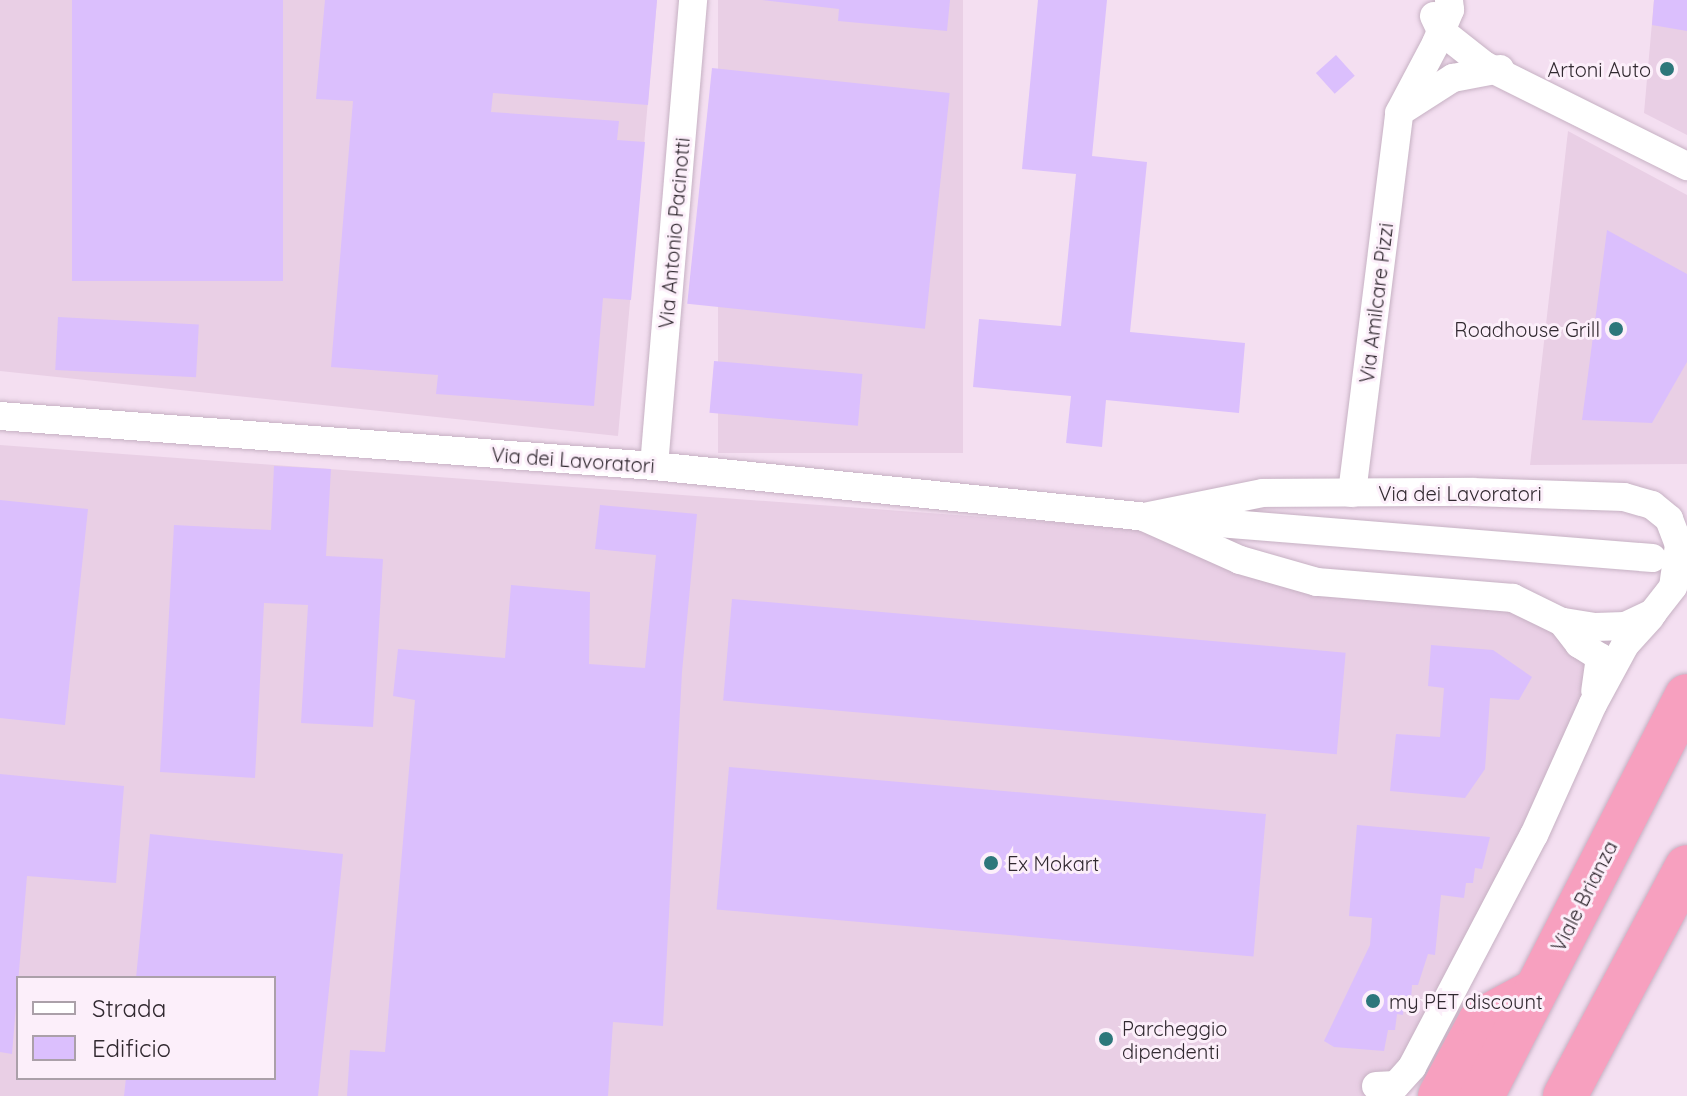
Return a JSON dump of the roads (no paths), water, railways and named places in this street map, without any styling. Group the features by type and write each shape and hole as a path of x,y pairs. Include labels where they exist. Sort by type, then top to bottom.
{"highway":[{"name":"Viale Brianza","path":"1482,1096 1687,696"},
{"path":"1565,1096 1687,867"},
{"path":"1440,1096 1481,1020 1535,991"}],"street":[{"name":"Via Antonio Pacinotti","path":"654,466 693,0"},
{"path":"1442,10 1484,65 1500,69 1687,166"},
{"name":"Via Amilcare Pizzi","path":"1352,493 1399,113 1442,10"},
{"path":"1399,113 1453,78 1500,69"},
{"name":"Via dei Lavoratori","path":"0,416 654,466 1144,517 1652,558"},
{"name":"Via dei Lavoratori","path":"1144,517 1263,493 1541,493 1624,497 1652,505 1669,519 1679,545 1673,587 1625,645 1593,704 1534,835 1412,1067 1396,1085 1376,1086"},
{"name":"Via dei Lavoratori","path":"1144,517 1240,560 1317,582 1513,598 1562,622 1625,626 1653,613"},
{"name":"Via dei Lavoratori","path":"1562,622 1579,644 1600,657 1593,704"}],"place":[{"name":"Artoni Auto","path":"1667,69"},
{"name":"Roadhouse Grill","path":"1616,329"},
{"name":"Ex Mokart","path":"991,863"},
{"name":"my PET discount","path":"1373,1001"},
{"name":"Parcheggio dipendenti","path":"1106,1039"}]}
